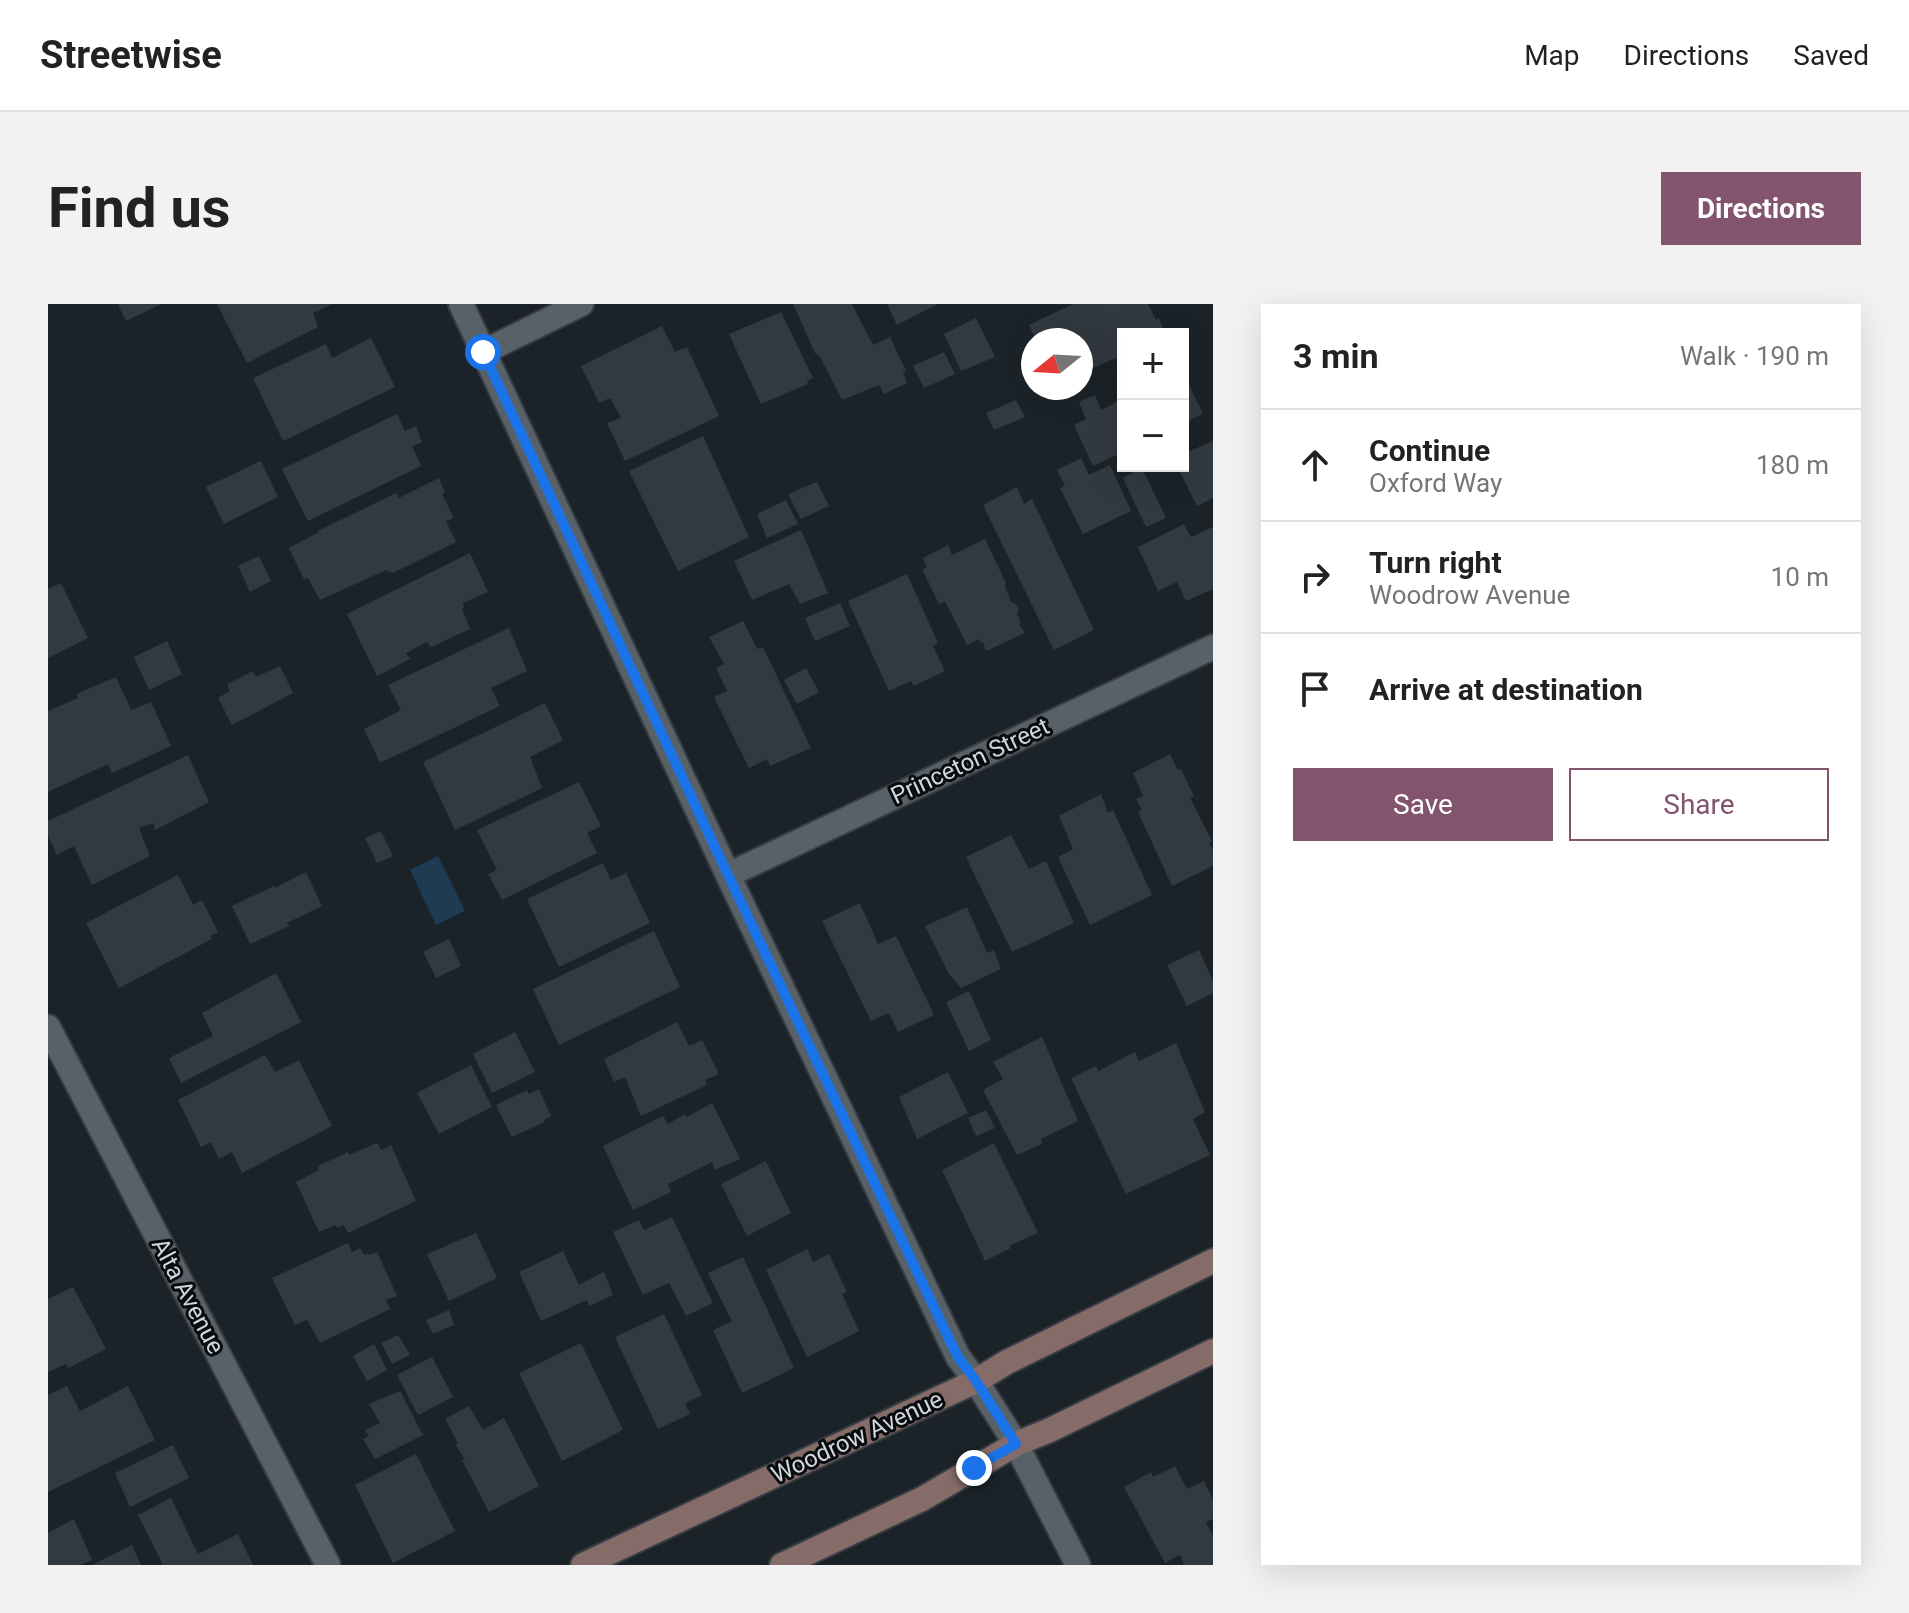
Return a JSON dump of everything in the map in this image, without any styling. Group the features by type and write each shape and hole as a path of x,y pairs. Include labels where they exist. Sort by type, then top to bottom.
{"street":[{"path":"461,304 951,1343 1016,1444 1078,1565"},
{"path":"483,352 581,304"},
{"name":"Princeton Street","path":"728,875 1213,647"},
{"name":"Alta Avenue","path":"48,1027 328,1565"},
{"name":"Woodrow Avenue","path":"583,1565 976,1381 1007,1362 1213,1261"},
{"path":"782,1565 922,1499 1016,1444 1213,1351"}],"water":[{"path":"438,856 465,911 436,925 410,870"}],"building":[{"path":"118,304 161,304 126,321"},
{"path":"217,304 332,304 313,313 318,327 247,363"},
{"path":"793,304 852,304 873,345 890,337 906,371 903,373 907,383 884,394 879,385 842,400 815,353"},
{"path":"887,304 938,304 897,325"},
{"path":"1073,304 1148,304 1163,328 1117,328 1117,360 1116,358 1093,368 1093,328 1030,328 1029,325"},
{"path":"781,312 813,378 807,381 808,384 761,404 729,334"},
{"path":"976,318 995,357 961,371 944,334"},
{"path":"662,326 675,352 687,347 719,416 625,461 607,423 621,418 610,398 599,403 581,366"},
{"path":"371,338 395,387 283,441 253,378 326,344 332,358"},
{"path":"944,352 955,374 924,388 913,366"},
{"path":"1189,385 1203,414 1189,420"},
{"path":"1093,396 1101,410 1117,402 1117,455 1093,466 1074,425 1086,419 1079,402 1093,400"},
{"path":"1016,400 1025,417 994,430 986,413"},
{"path":"397,414 405,431 416,426 422,442 412,446 421,466 308,521 282,469"},
{"path":"703,436 749,537 678,571 629,471"},
{"path":"1213,441 1213,498 1197,506 1180,472 1189,472 1189,451"},
{"path":"1081,458 1089,475 1110,465 1131,511 1083,534 1060,488 1065,486 1057,470"},
{"path":"261,461 278,497 224,524 206,487"},
{"path":"1134,472 1144,472 1166,518 1146,527 1123,478"},
{"path":"439,478 445,492 442,494 454,518 446,521 456,542 393,573 386,570 320,600 308,578 304,580 289,548 396,493 399,498"},
{"path":"817,482 829,506 801,519 788,494"},
{"path":"1017,487 1024,504 1032,499 1094,630 1054,650 983,505"},
{"path":"786,500 798,524 767,538 757,514"},
{"path":"1184,524 1191,537 1213,527 1213,589 1186,601 1177,582 1158,591 1138,547"},
{"path":"801,530 828,593 800,604 789,584 752,600 734,561"},
{"path":"985,539 1006,583 1011,602 1019,610 1019,624 1025,633 986,651 979,639 967,645 945,601 939,604 922,569 927,568 923,558 948,545 952,555"},
{"path":"470,553 488,592 463,603 462,609 470,629 431,647 427,642 406,653 410,659 377,676 347,614"},
{"path":"259,556 271,581 250,592 238,566"},
{"path":"907,574 938,643 933,646 945,671 914,686 911,681 889,691 848,601"},
{"path":"61,583 88,638 48,658 48,589"},
{"path":"840,603 850,626 815,641 805,618"},
{"path":"743,621 757,649 763,647 811,748 770,766 767,759 749,768 714,697 727,691 716,668 724,664 709,637"},
{"path":"509,628 527,671 491,688 500,706 380,763 364,729 401,710 388,685"},
{"path":"167,641 182,674 149,690 134,657"},
{"path":"280,666 293,693 232,725 218,698 230,691 227,684 253,671 256,677"},
{"path":"806,668 819,692 797,704 784,680"},
{"path":"116,677 131,710 151,702 171,746 112,773 108,764 48,792 48,711 78,698 76,694"},
{"path":"545,703 563,740 530,757 542,788 455,830 423,762"},
{"path":"1170,754 1194,796 1190,798 1212,841 1209,842 1213,850 1213,866 1172,886 1138,812 1142,810 1136,799 1143,796 1133,773"},
{"path":"188,755 209,802 155,830 153,823 139,828 150,856 92,885 74,846 57,855 48,836 48,821"},
{"path":"579,782 601,826 587,833 597,853 502,900 488,874 497,870 477,830"},
{"path":"1101,794 1108,813 1113,810 1152,895 1090,925 1058,857 1073,849 1059,816"},
{"path":"381,831 393,856 377,863 365,838"},
{"path":"1011,835 1029,869 1046,861 1074,923 1012,952 966,857"},
{"path":"603,863 611,880 626,873 650,923 559,967 527,899"},
{"path":"306,872 322,906 250,944 232,906"},
{"path":"178,875 193,905 202,900 218,932 210,936 212,939 119,988 86,923"},
{"path":"860,903 878,944 896,936 934,1015 898,1032 889,1013 871,1021 822,921"},
{"path":"967,907 987,953 994,950 1001,969 961,988 949,974 925,926"},
{"path":"654,931 680,987 559,1045 533,989"},
{"path":"449,939 461,966 436,978 423,952"},
{"path":"1199,950 1213,981 1213,993 1187,1006 1167,965"},
{"path":"276,973 301,1022 181,1083 169,1058 213,1036 202,1013"},
{"path":"969,991 991,1040 969,1051 946,1002"},
{"path":"677,1022 689,1046 702,1040 719,1074 705,1080 707,1085 641,1116 625,1077 614,1082 604,1059"},
{"path":"515,1032 535,1072 492,1093 473,1054"},
{"path":"1042,1037 1078,1121 1041,1139 1042,1144 1017,1155 983,1090 1003,1079 993,1062"},
{"path":"1176,1043 1205,1112 1193,1119 1210,1155 1126,1194 1071,1078 1096,1066 1098,1071 1135,1052 1139,1061"},
{"path":"265,1055 275,1072 299,1060 332,1126 242,1173 232,1152 219,1159 211,1142 201,1147 178,1100"},
{"path":"471,1065 492,1107 439,1134 417,1093"},
{"path":"948,1072 968,1113 917,1139 899,1097"},
{"path":"539,1089 551,1116 545,1122 512,1137 496,1105 527,1090 529,1094"},
{"path":"712,1103 740,1159 715,1170 712,1162 668,1184 671,1192 633,1210 603,1146 663,1116 668,1124"},
{"path":"986,1110 995,1128 976,1136 968,1118"},
{"path":"377,1143 381,1150 391,1145 416,1201 348,1233 344,1225 319,1232 296,1182 319,1170 318,1166"},
{"path":"994,1143 1038,1233 985,1261 942,1170"},
{"path":"766,1161 791,1213 747,1236 721,1184"},
{"path":"672,1217 713,1303 686,1316 669,1283 643,1295 613,1232 639,1220 644,1230"},
{"path":"476,1233 497,1278 449,1301 427,1254"},
{"path":"348,1243 352,1252 360,1248 364,1255 377,1252 397,1296 386,1300 390,1309 320,1343 307,1320 295,1325 272,1278"},
{"path":"807,1249 813,1262 829,1254 847,1292 842,1294 859,1331 807,1357 766,1270"},
{"path":"563,1251 579,1285 604,1272 613,1295 589,1306 587,1300 541,1321 519,1272"},
{"path":"743,1257 794,1368 742,1393 713,1330 732,1321 708,1273"},
{"path":"73,1287 106,1349 68,1368 66,1364 48,1372 48,1299"},
{"path":"449,1310 454,1325 433,1334 426,1320"},
{"path":"664,1314 702,1395 685,1403 690,1414 658,1429 615,1337"},
{"path":"398,1335 410,1355 392,1364 381,1343"},
{"path":"581,1343 623,1430 562,1461 519,1373"},
{"path":"374,1344 387,1370 367,1381 353,1356"},
{"path":"432,1357 453,1397 418,1415 397,1375"},
{"path":"67,1386 80,1411 128,1386 155,1440 48,1492 48,1395"},
{"path":"400,1391 423,1435 375,1459 363,1439 369,1436 365,1430 380,1423 369,1404"},
{"path":"469,1406 483,1430 504,1418 539,1486 489,1512 445,1419"},
{"path":"173,1445 189,1478 130,1507 115,1473"},
{"path":"416,1454 455,1531 393,1563 355,1485"},
{"path":"1175,1466 1187,1489 1204,1481 1213,1500 1213,1519 1206,1522 1213,1536 1213,1565 1184,1565 1180,1555 1165,1563 1124,1487 1151,1472 1153,1477"},
{"path":"171,1498 198,1554 238,1534 253,1565 163,1565 138,1515"},
{"path":"74,1519 92,1560 81,1565 48,1565 48,1533"},
{"path":"132,1545 141,1565 92,1565"}],"route":[{"path":"483,352 951,1343 1016,1444 974,1468"}]}
